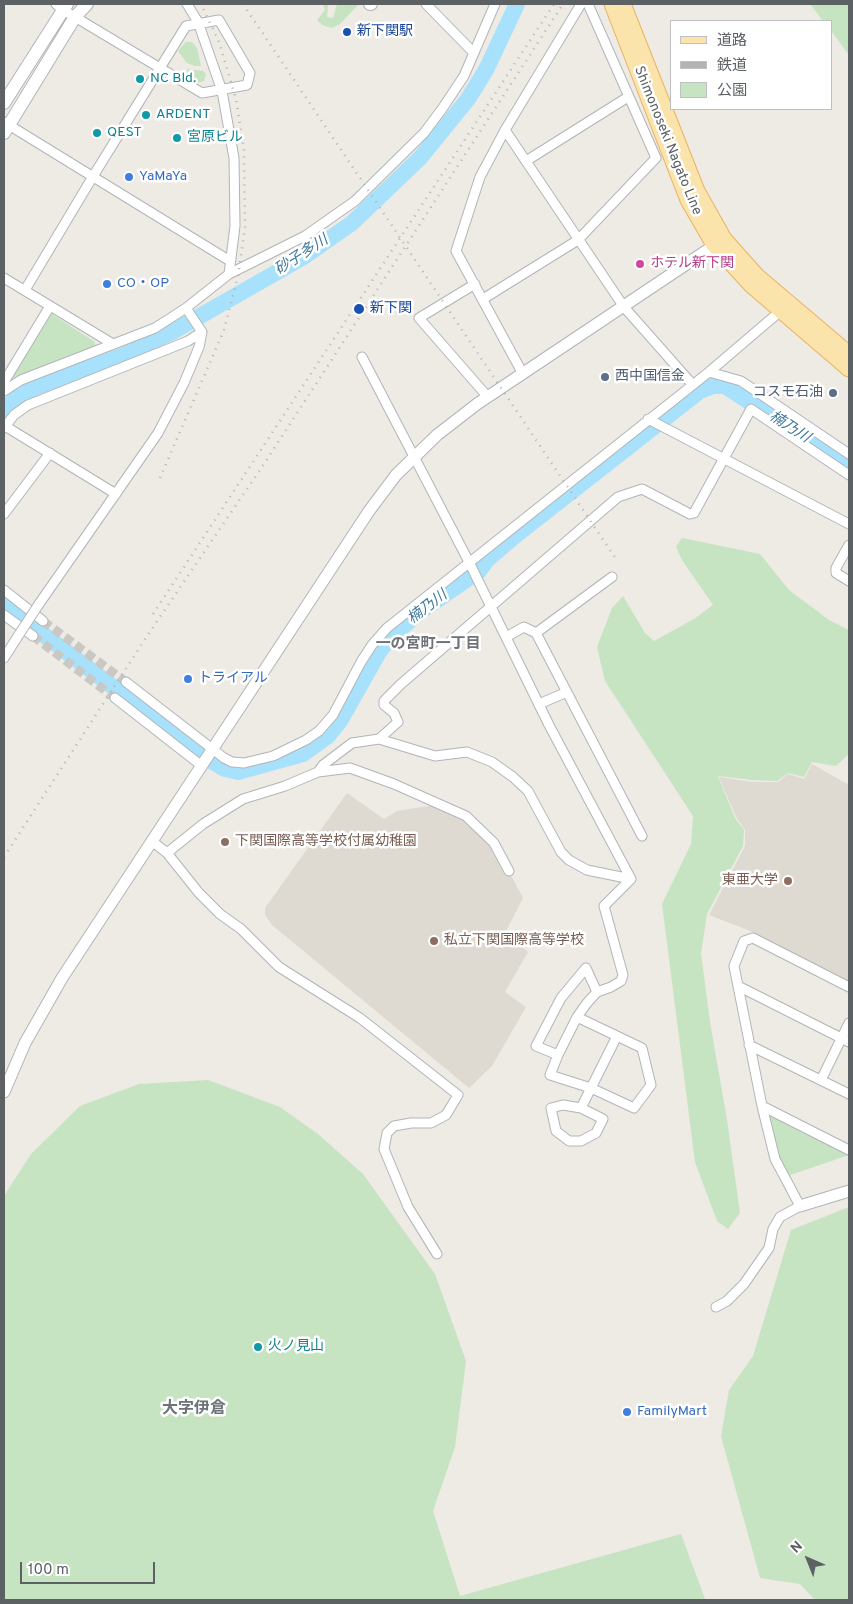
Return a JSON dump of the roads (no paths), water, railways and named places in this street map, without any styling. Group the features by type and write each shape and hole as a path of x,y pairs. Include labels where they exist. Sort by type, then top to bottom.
{"main road":[{"path":"5,127 76,17 87,4"},
{"name":"Shimonoseki Nagato Line","path":"612,4 688,200 719,242 758,276 785,307 849,369"},
{"name":"Shimonoseki Nagato Line","path":"623,4 719,242"},
{"path":"4,103 62,5"},
{"name":"Shimonoseki Nagato Line","path":"785,307 849,354"}],"street":[{"path":"187,4 198,22 222,91 234,158 235,226 229,274"},
{"path":"426,4 473,52"},
{"path":"4,391 21,380 155,328 187,310 229,274 305,236 355,201 424,133 457,87 495,4"},
{"path":"523,374 456,251 480,177 505,130 582,4"},
{"path":"483,299 578,240 656,158 588,4"},
{"path":"24,290 92,178 160,68 186,26 198,22 219,20 250,73 247,86 202,93 160,68 76,17 62,5"},
{"path":"526,161 628,97"},
{"path":"5,127 230,261"},
{"path":"505,130 624,307 692,384"},
{"path":"4,1092 26,1043 62,978 369,511 396,475 437,435 487,396 624,307 719,242"},
{"path":"4,278 112,344"},
{"path":"474,284 419,318 487,396"},
{"path":"4,382 50,306"},
{"path":"126,682 213,750 232,762 244,764 286,751 319,731 333,716 372,645 408,610 709,372 785,307"},
{"path":"4,658 39,604 158,433 184,382 199,347 201,330 187,310"},
{"path":"116,494 5,427 14,415 28,405 188,341 201,330"},
{"path":"362,357 413,458 469,562 539,704 631,879"},
{"path":"709,372 741,381 849,454"},
{"path":"379,740 398,722 394,713 384,704 384,701 490,606 618,497 642,489 690,514 694,513 751,409 849,475"},
{"path":"648,419 849,524"},
{"path":"4,514 50,453"},
{"path":"849,545 836,568 836,573 849,581"},
{"path":"536,633 612,577"},
{"path":"4,590 43,621"},
{"path":"4,615 33,636"},
{"path":"506,637 524,627 536,633 642,836"},
{"path":"539,704 567,692"},
{"path":"115,698 202,766"},
{"path":"318,772 323,765 352,744 379,740 435,756 467,752 492,762 513,776 528,790 562,852 569,860 587,870 631,879"},
{"path":"167,853 203,824 243,798 285,786 318,772 350,768 466,816 494,843 509,870"},
{"path":"152,841 167,853 199,894 220,914 241,929 279,967 360,1018 458,1095 446,1115 431,1123 411,1123 394,1126 387,1133 384,1150 408,1207 437,1254"},
{"path":"577,1017 642,1048 651,1085 634,1108 591,1088 550,1075 577,1017 597,992 621,981 623,975 604,906 631,879"},
{"path":"800,1206 775,1159 749,1046 734,966 744,941 753,938 849,987"},
{"path":"558,1055 536,1046 561,998 586,968 597,992"},
{"path":"738,986 846,1040"},
{"path":"821,1080 846,1040 849,1023"},
{"path":"581,1108 616,1036"},
{"path":"749,1046 849,1094"},
{"path":"563,1105 581,1108 603,1119 596,1133 581,1141 569,1140 556,1131 551,1108 563,1105"},
{"path":"762,1106 849,1150"},
{"path":"716,1307 737,1292 769,1248 773,1229 780,1217 800,1206 849,1191"}],"waterway":[{"name":"砂子多川","path":"4,411 15,399 34,388 124,355 174,331 305,256 352,223 420,158 468,99 486,70 517,4"},
{"name":"楠乃川","path":"4,605 213,762 225,769 238,772 303,754 328,736 340,721 379,652 391,637 420,612 479,571 487,560 515,536 700,391 713,386 725,386 849,467"}],"tunnel":[{"path":"43,621 126,682"},
{"path":"33,636 115,698"}],"railway":[{"path":"160,478 224,330 238,276 245,228 244,150 236,99 219,42 201,4"},
{"path":"243,4 616,559"},
{"path":"153,614 554,4"},
{"path":"4,857 147,636 262,467 563,4"}],"place":[{"name":"新下関駅","path":"347,32"},
{"name":"NC Bld.","path":"140,79"},
{"name":"ARDENT","path":"146,115"},
{"name":"QEST","path":"97,133"},
{"name":"宮原ビル","path":"177,138"},
{"name":"YaMaYa","path":"129,177"},
{"name":"ホテル新下関","path":"640,264"},
{"name":"CO・OP","path":"107,284"},
{"name":"新下関","path":"359,309"},
{"name":"西中国信金","path":"605,377"},
{"name":"コスモ石油","path":"833,393"},
{"name":"トライアル","path":"188,679"},
{"name":"下関国際高等学校付属幼稚園","path":"225,842"},
{"name":"東亜大学","path":"788,881"},
{"name":"私立下関国際高等学校","path":"434,941"},
{"name":"火ノ見山","path":"258,1347"},
{"name":"FamilyMart","path":"627,1412"}],"district":[{"name":"一の宮町一丁目","path":"428,645"},
{"name":"大字伊倉","path":"194,1410"}]}
